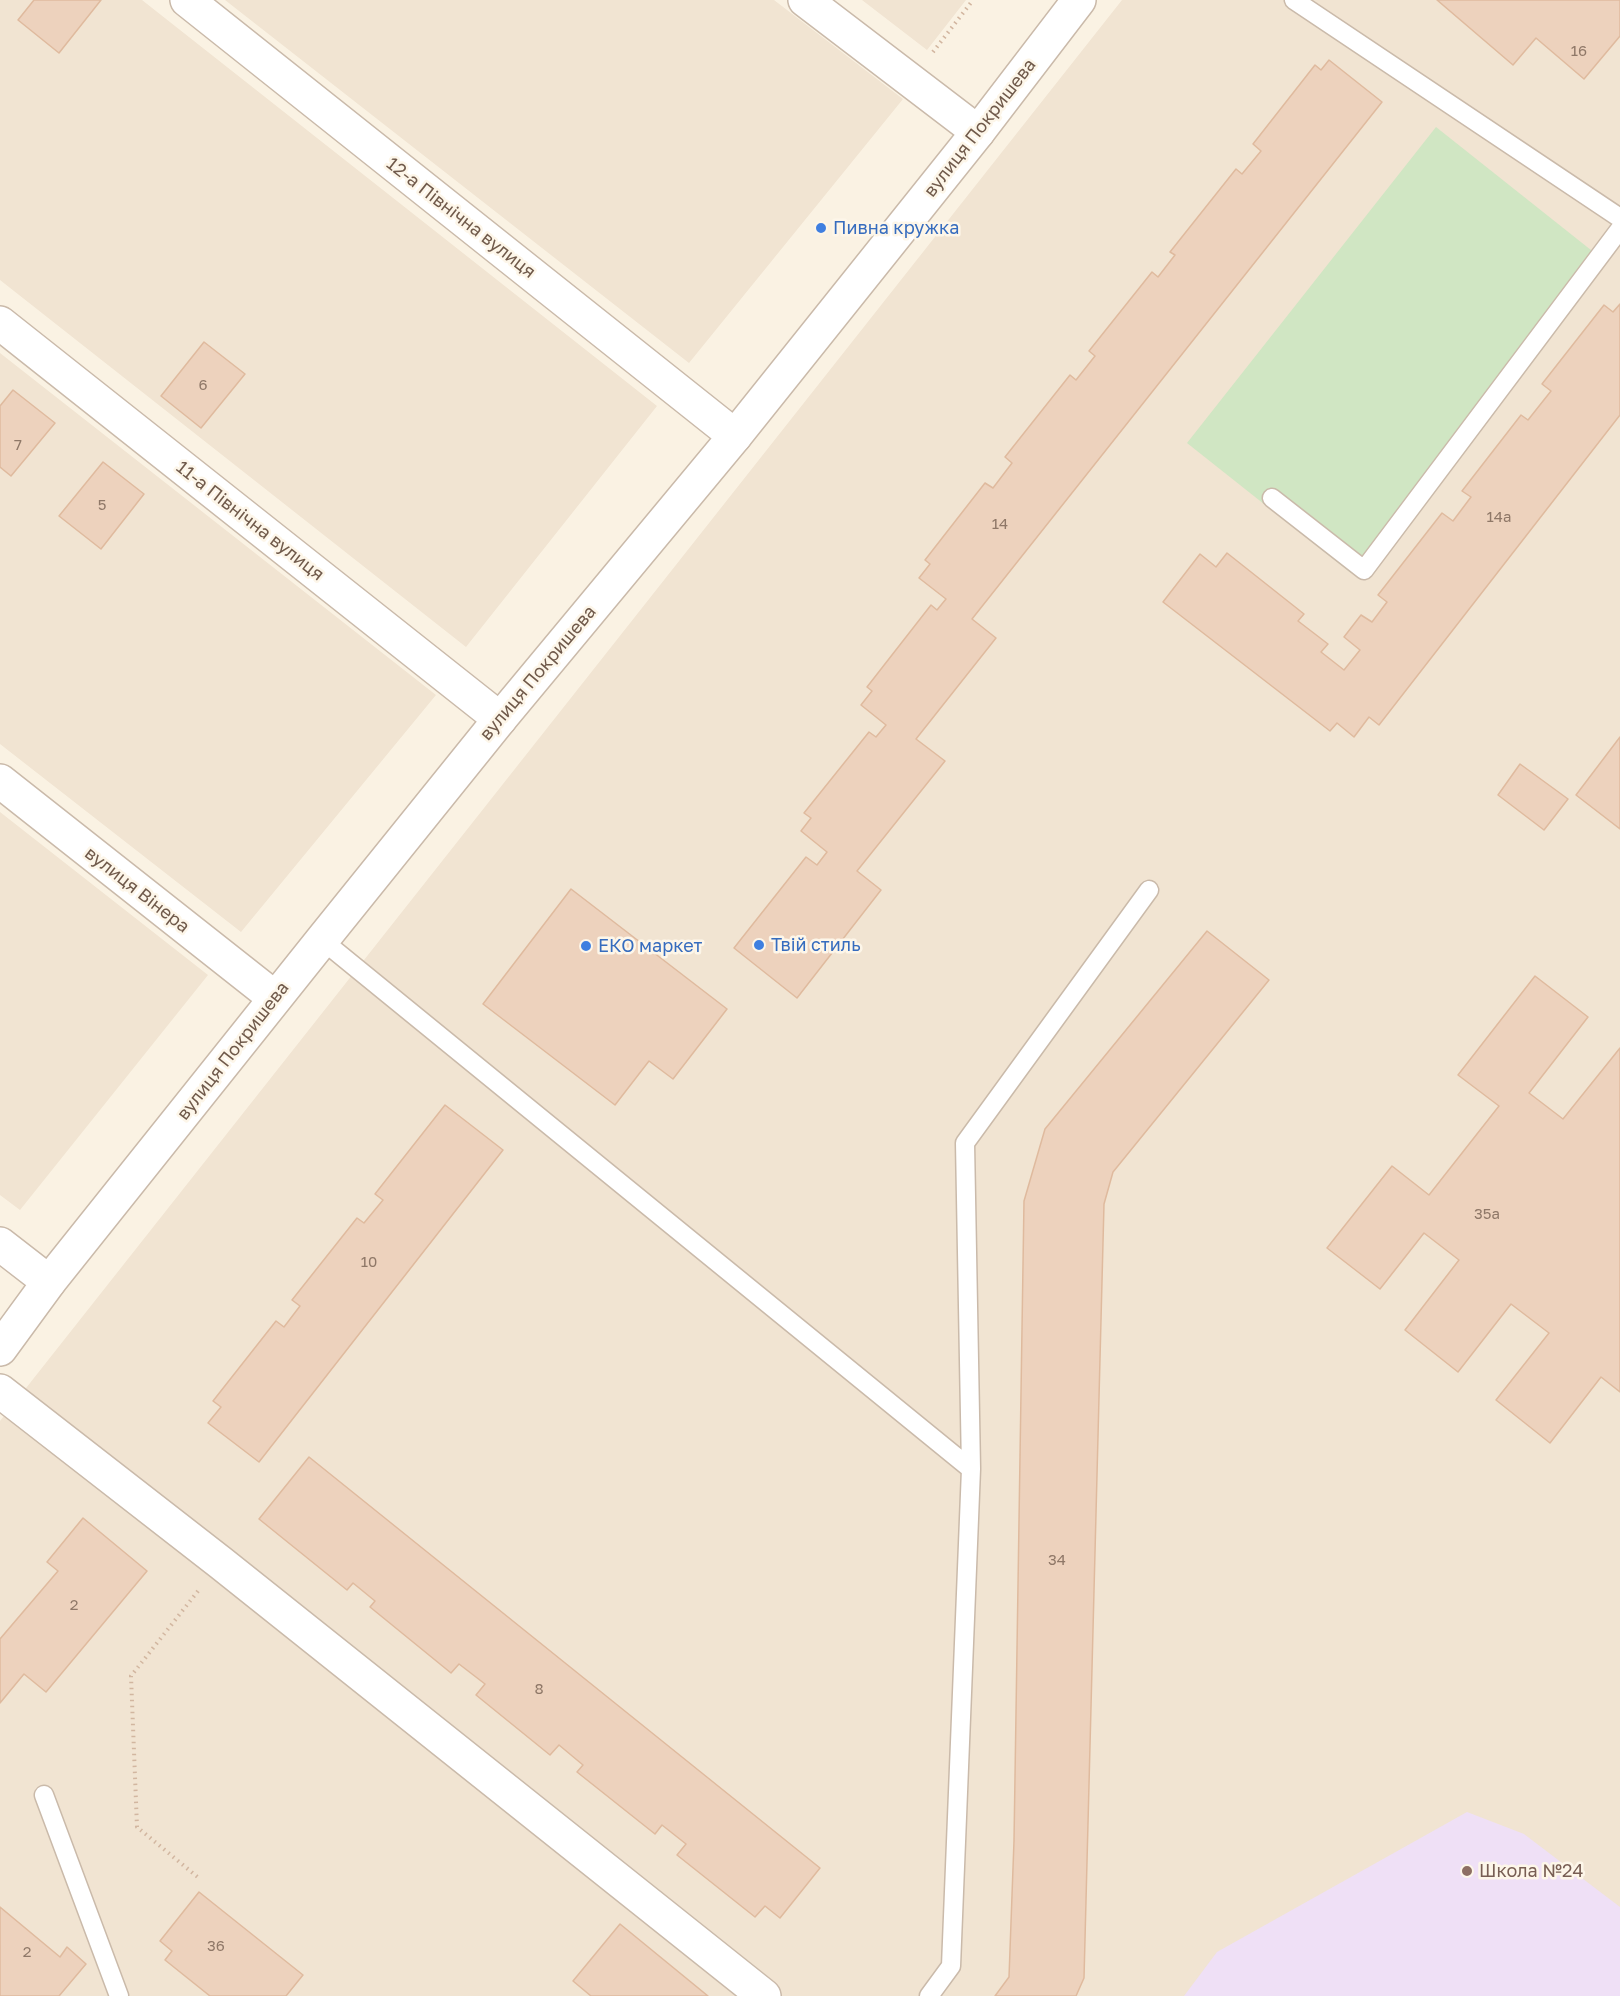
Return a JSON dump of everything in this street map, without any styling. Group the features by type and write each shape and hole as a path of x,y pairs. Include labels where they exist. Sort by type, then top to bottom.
{"street":[{"name":"12-а Північна вулиця","path":"187,0 735,436"},
{"path":"805,0 978,132"},
{"name":"вулиця Покришева","path":"0,1349 50,1282 321,940 500,718 735,436 978,132 1079,0"},
{"name":"11-а Північна вулиця","path":"0,323 500,718"},
{"name":"вулиця Вінера","path":"0,781 275,999"},
{"path":"0,1244 50,1282"},
{"path":"0,1391 221,1563 764,1996"}],"lane":[{"path":"1294,0 1620,218"},
{"path":"1272,498 1364,570 1620,229"},
{"path":"929,1996 951,1966 971,1469 965,1143 1149,890"},
{"path":"321,940 971,1469"},
{"path":"44,1795 119,1996"}],"path":[{"path":"911,81 973,0"},
{"path":"200,1879 136,1827 130,1676 221,1563"}],"shaded area":[{"path":"0,0 142,0 657,406 466,647 0,280"},
{"path":"225,0 774,0 903,99 689,363"},
{"path":"862,0 966,0 927,50"},
{"path":"1122,0 1620,0 1620,1996 0,1996 0,1421"},
{"path":"0,353 436,695 241,932 0,744"},
{"path":"0,812 208,975 20,1210 0,1195"},
{"name":"Школа №24","path":"1467,1812 1524,1834 1620,1907 1620,1996 1184,1996 1217,1952"}],"green space":[{"path":"1436,127 1601,258 1351,573 1187,443"}],"building":[{"path":"34,0 101,0 59,53 18,20"},
{"path":"1437,0 1620,0 1620,36 1584,79 1536,38 1513,65"},
{"path":"1329,60 1382,102 972,619 996,638 916,739 945,761 857,871 881,890 797,998 734,948 806,857 817,865 827,852 801,831 811,818 804,813 869,732 876,737 886,725 861,705 872,691 867,687 931,605 937,610 946,599 919,578 930,564 925,560 985,483 993,488 1012,463 1005,457 1070,375 1076,380 1095,356 1089,351 1152,272 1158,277 1175,255 1170,252 1236,169 1242,174 1261,151 1253,144 1315,65 1321,70"},
{"path":"1620,304 1620,415 1379,725 1369,717 1354,737 1337,723 1330,731 1163,602 1200,554 1216,567 1227,553 1304,614 1298,621 1328,644 1321,652 1344,670 1360,650 1344,637 1361,615 1372,622 1387,602 1378,595 1442,513 1453,521 1471,497 1462,491 1521,415 1528,420 1551,391 1542,384 1604,305 1613,312"},
{"path":"204,342 245,374 201,428 161,396"},
{"path":"13,390 55,423 11,476 0,467 0,406"},
{"path":"103,462 144,494 101,549 59,516"},
{"path":"1620,737 1620,829 1576,795"},
{"path":"1520,764 1568,799 1544,830 1498,795"},
{"name":"ЕКО маркет","path":"571,889 727,1009 673,1079 649,1061 615,1105 483,1004"},
{"path":"1207,931 1269,980 1113,1172 1104,1204 1084,1978 1076,1996 995,1996 1009,1977 1014,1841 1024,1201 1045,1129"},
{"path":"1535,976 1588,1017 1529,1093 1563,1119 1620,1048 1620,1392 1601,1377 1550,1443 1496,1400 1549,1333 1511,1304 1458,1372 1405,1330 1459,1260 1424,1233 1380,1289 1327,1248 1392,1166 1429,1195 1499,1106 1458,1075"},
{"path":"445,1105 503,1150 259,1462 208,1423 221,1407 213,1401 276,1321 284,1327 300,1306 292,1300 357,1218 364,1223 383,1200 375,1194"},
{"path":"309,1457 820,1868 780,1918 765,1906 755,1917 677,1855 686,1844 662,1825 655,1834 577,1772 583,1765 559,1745 550,1755 476,1695 485,1684 459,1664 451,1673 370,1607 375,1601 353,1583 347,1590 259,1519"},
{"path":"83,1518 147,1571 46,1692 24,1674 0,1703 0,1639 58,1571 47,1562"},
{"path":"199,1892 303,1975 286,1996 210,1996 165,1960 172,1951 160,1941"},
{"path":"0,1907 60,1957 67,1947 86,1964 59,1996 0,1996"},
{"path":"620,1924 708,1996 591,1996 573,1981"}],"place":[{"name":"Пивна кружка","path":"821,228"},
{"name":"Твій стиль","path":"759,945"},
{"name":"ЕКО маркет","path":"586,946"},
{"name":"Школа №24","path":"1467,1871"}]}
